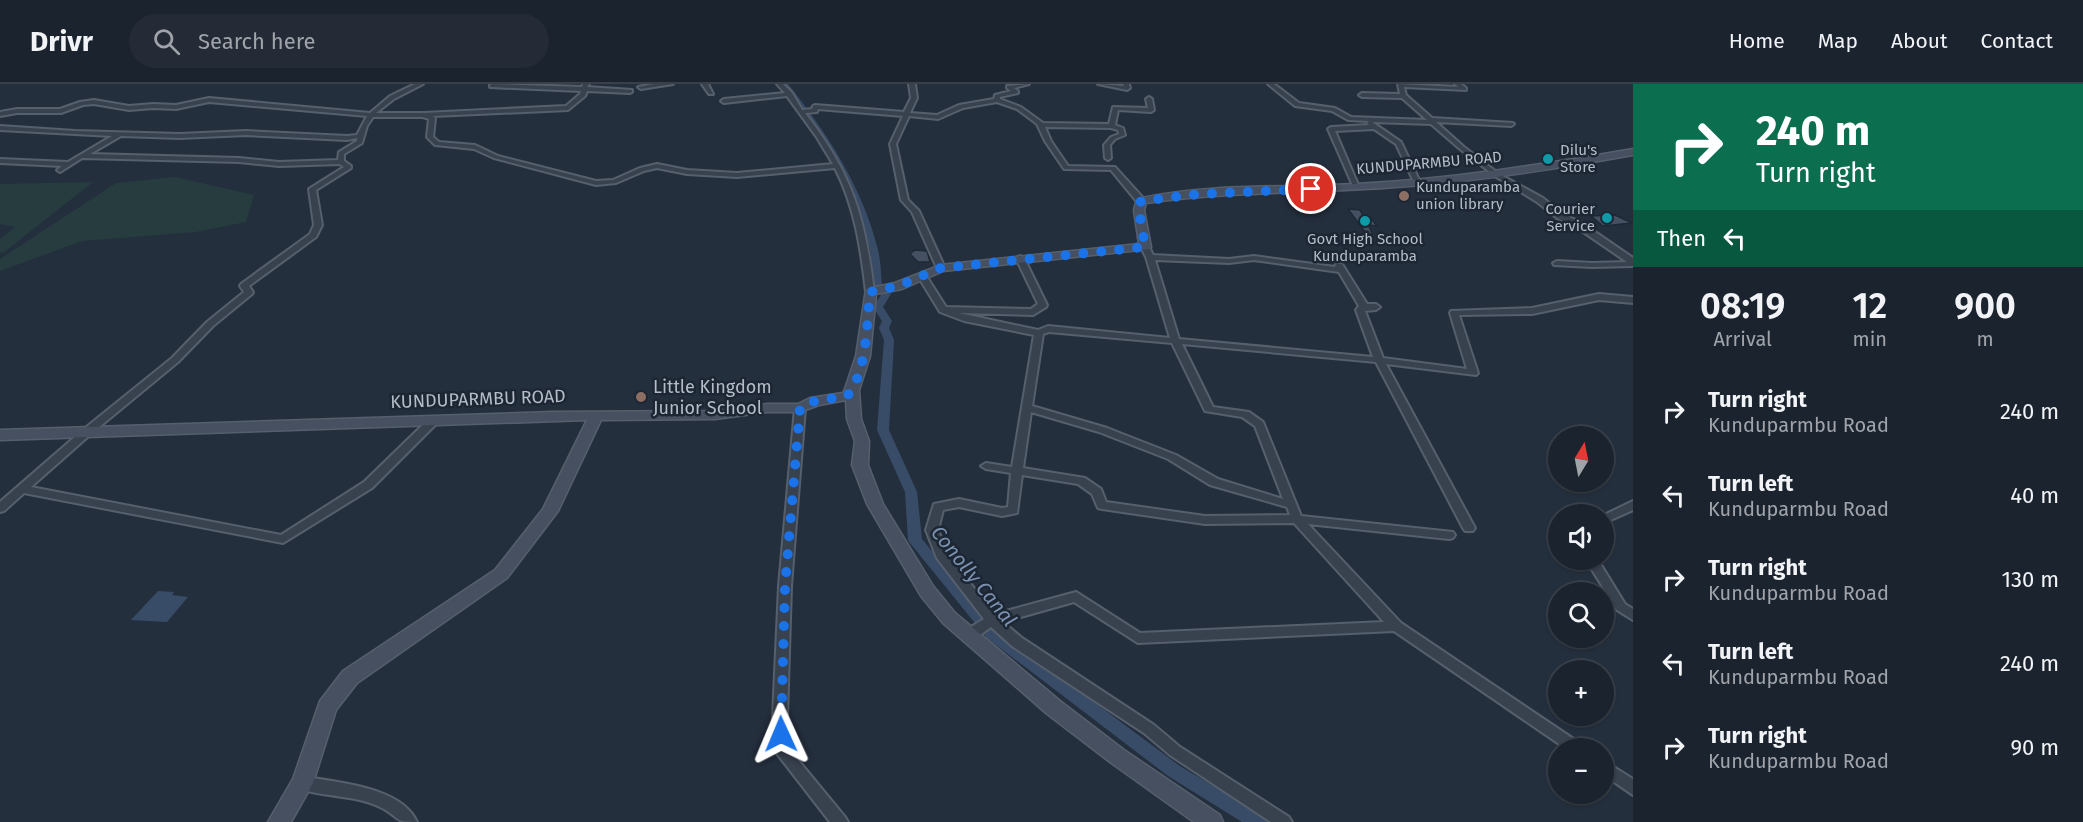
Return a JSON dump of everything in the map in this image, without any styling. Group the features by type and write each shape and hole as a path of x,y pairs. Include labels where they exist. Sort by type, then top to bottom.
{"main road":[{"name":"KUNDUPARMBU ROAD","path":"1141,201 1200,194 1356,186 1497,175 1633,152"},
{"path":"1141,201 1139,210 1147,252 1020,258 941,268 878,291 863,356 852,390 854,419 862,441 860,465 875,504 927,591 949,618 968,636 1108,749 1212,822"},
{"name":"KUNDUPARMBU ROAD","path":"0,435 434,420 715,415 767,408 800,408 815,401 847,396 852,390"},
{"path":"279,822 302,783 327,707 350,677 501,574 550,511 596,416"}],"street":[{"path":"341,162 341,153 355,147 360,142 360,136 375,108 420,84"},
{"path":"641,87 670,84"},
{"path":"705,84 711,93"},
{"path":"780,84 790,94 815,130 852,194 867,258 878,291"},
{"path":"912,84 914,98 893,144 905,200 915,211 941,268"},
{"path":"997,100 997,96 1016,92 1009,87 1026,84"},
{"path":"1101,84 1127,88 1126,84"},
{"path":"1271,84 1297,105 1334,109 1350,119 1510,124"},
{"path":"1458,84 1464,89 1401,84 1403,94 1431,121 1497,175 1540,200 1560,216 1579,225 1633,263"},
{"path":"492,86 585,86 630,91"},
{"path":"0,114 17,111 61,111 82,103 94,102 129,108 176,107 209,100 370,114 424,115 568,108 583,95 585,86"},
{"path":"724,101 790,94"},
{"path":"1362,95 1412,94"},
{"path":"1112,126 1115,108 1151,110 1149,99"},
{"path":"801,111 815,111 814,107 938,117 961,106 997,100 1019,108 1042,125 1112,126 1121,129 1122,135 1113,138 1107,145 1108,158"},
{"path":"424,115 432,118 430,137 437,144 475,147 496,157 596,183 614,182 642,169 657,166 687,172 737,175 837,166"},
{"path":"1365,120 1399,143 1417,182"},
{"path":"1042,125 1047,141 1066,168 1113,168 1141,201"},
{"path":"1356,186 1331,129 1376,127"},
{"path":"0,128 180,136 246,134 347,138 360,136"},
{"path":"60,170 123,133"},
{"path":"0,508 88,431 134,395 210,324 249,292 244,286 313,235 318,225 312,189 349,167 341,162 279,164 239,160 81,156"},
{"path":"0,161 69,164"},
{"path":"1364,307 1339,266 1254,258 1229,261 1147,252 1176,342 1209,409 1245,414 1259,424 1297,519 1396,626 1561,738"},
{"path":"943,310 1033,312 1043,304 1020,258"},
{"path":"1557,263 1592,266 1633,263"},
{"path":"922,276 943,310 964,318 1040,333 1048,329 1379,360 1473,373 1454,313 1532,311 1599,297 1633,300"},
{"path":"1376,307 1364,307 1360,310 1379,360 1469,528"},
{"path":"1040,333 1017,471 1013,510 1002,512 959,503 938,507 932,530 943,558 992,620 1017,642 1149,729 1175,751 1284,822"},
{"path":"800,408 785,586 780,717 782,751 840,822"},
{"path":"1028,408 1103,430 1172,457 1214,482 1292,505"},
{"path":"22,489 283,539 368,485 434,420"},
{"path":"986,466 1081,481 1097,492 1102,505 1205,520 1297,519 1449,534"},
{"path":"1614,514 1633,505"},
{"path":"1598,570 1621,607 1633,615"},
{"path":"968,636 992,620 1076,597 1137,638 1396,626"},
{"path":"1614,774 1633,788"},
{"path":"302,783 385,800 403,813 409,822"}],"green space":[{"path":"175,177 254,195 246,222 196,232 82,241 0,271 0,259 116,183"},
{"path":"93,182 3,253 0,252 0,239 15,227 0,224 0,184"}],"water":[{"path":"158,591 174,592 172,595 188,597 167,622 131,620"}],"building":[{"name":"Govt High School Kunduparamba","path":"1348,209 1360,210 1363,216 1370,217 1377,226 1368,225 1372,233 1368,236"},
{"name":"Courier Service","path":"1615,215 1632,223 1603,226 1591,216"},
{"path":"915,250 927,251 930,262 918,262 910,254"}],"waterway":[{"name":"Conolly Canal","path":"785,84 827,142 859,206 874,251 877,288 886,294 878,307 887,321 884,328 889,340 883,430 911,492 915,540 992,634 1174,771 1258,822"}],"place":[{"name":"Dilu's Store","path":"1548,159"},
{"name":"Kunduparamba union library","path":"1404,196"},
{"name":"Courier Service","path":"1607,218"},
{"name":"Govt High School Kunduparamba","path":"1365,221"},
{"name":"Little Kingdom Junior School","path":"641,397"}],"route":[{"path":"781,734 785,586 800,408 815,401 847,396 852,390 863,356 870,292 898,286 941,268 1020,258 1089,254 1145,247 1139,210 1141,201 1200,194 1311,189"}]}
